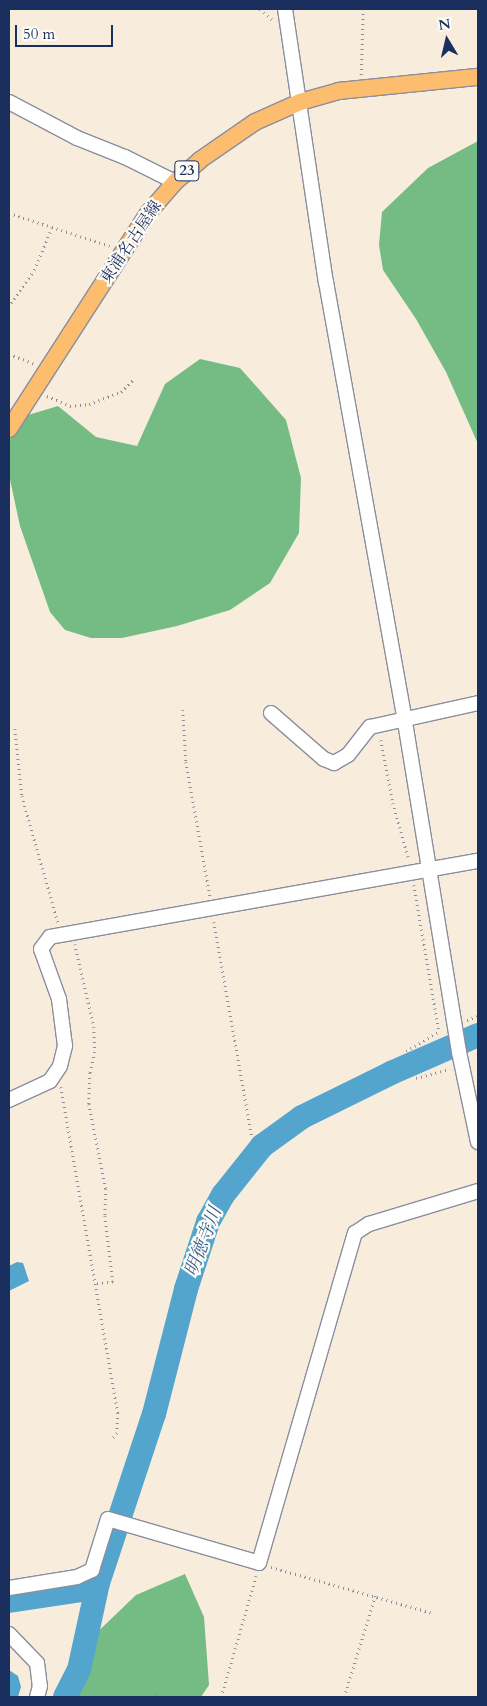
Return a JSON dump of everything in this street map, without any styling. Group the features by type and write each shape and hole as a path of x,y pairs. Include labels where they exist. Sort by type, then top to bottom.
{"main road":[{"name":"東浦名古屋線","path":"9,429 149,212 174,182 200,160 255,122 300,102 339,91 478,77"}],"street":[{"path":"285,9 326,282 405,722 459,1052 478,1142"},
{"path":"9,102 77,138 125,157 174,182"},
{"path":"270,713 324,759 334,763 348,755 370,727 405,722 478,703"},
{"path":"9,1100 37,1088 53,1075 65,1046 65,1029 55,985 41,949 43,942 66,933 478,861"},
{"path":"9,1588 77,1577 92,1570 108,1519 260,1563 354,1233 368,1224 478,1191"},
{"path":"9,1634 37,1663 40,1686 37,1697"}],"path":[{"path":"362,89 363,9"},
{"path":"9,213 123,252"},
{"path":"11,303 34,270 52,227"},
{"path":"9,354 49,369"},
{"path":"36,389 63,404 76,406 111,397 136,378"},
{"path":"183,710 186,762 252,1137"},
{"path":"15,729 22,796 94,1027 95,1047 90,1073 89,1104 106,1189 104,1216 113,1282 96,1284"},
{"path":"53,1075 60,1084 118,1413 117,1433 111,1441"},
{"path":"221,1697 260,1563 433,1613"},
{"path":"344,1697 375,1596"},
{"path":"156,1694 164,1697"}],"green space":[{"path":"478,141 478,444 446,372 416,319 383,270 379,245 382,212 428,168"},
{"path":"200,359 240,368 286,420 301,478 299,533 270,583 230,610 177,626 122,638 91,638 65,630 50,612 20,526 9,475 9,439 28,415 58,406 96,437 137,446 165,384"},
{"path":"185,1574 204,1617 209,1685 201,1697 55,1697 85,1644 136,1595"}],"water":[{"path":"17,1262 23,1263 29,1281 9,1291 9,1266"},
{"path":"9,1670 18,1676 21,1687 18,1697 9,1697"}],"waterway":[{"name":"明徳寺川","path":"65,1697 79,1670 98,1583 154,1414 186,1289 208,1222 223,1195 262,1146 302,1117 391,1073 478,1035"},
{"name":"明徳寺川","path":"9,1601 82,1590 98,1583"}]}
